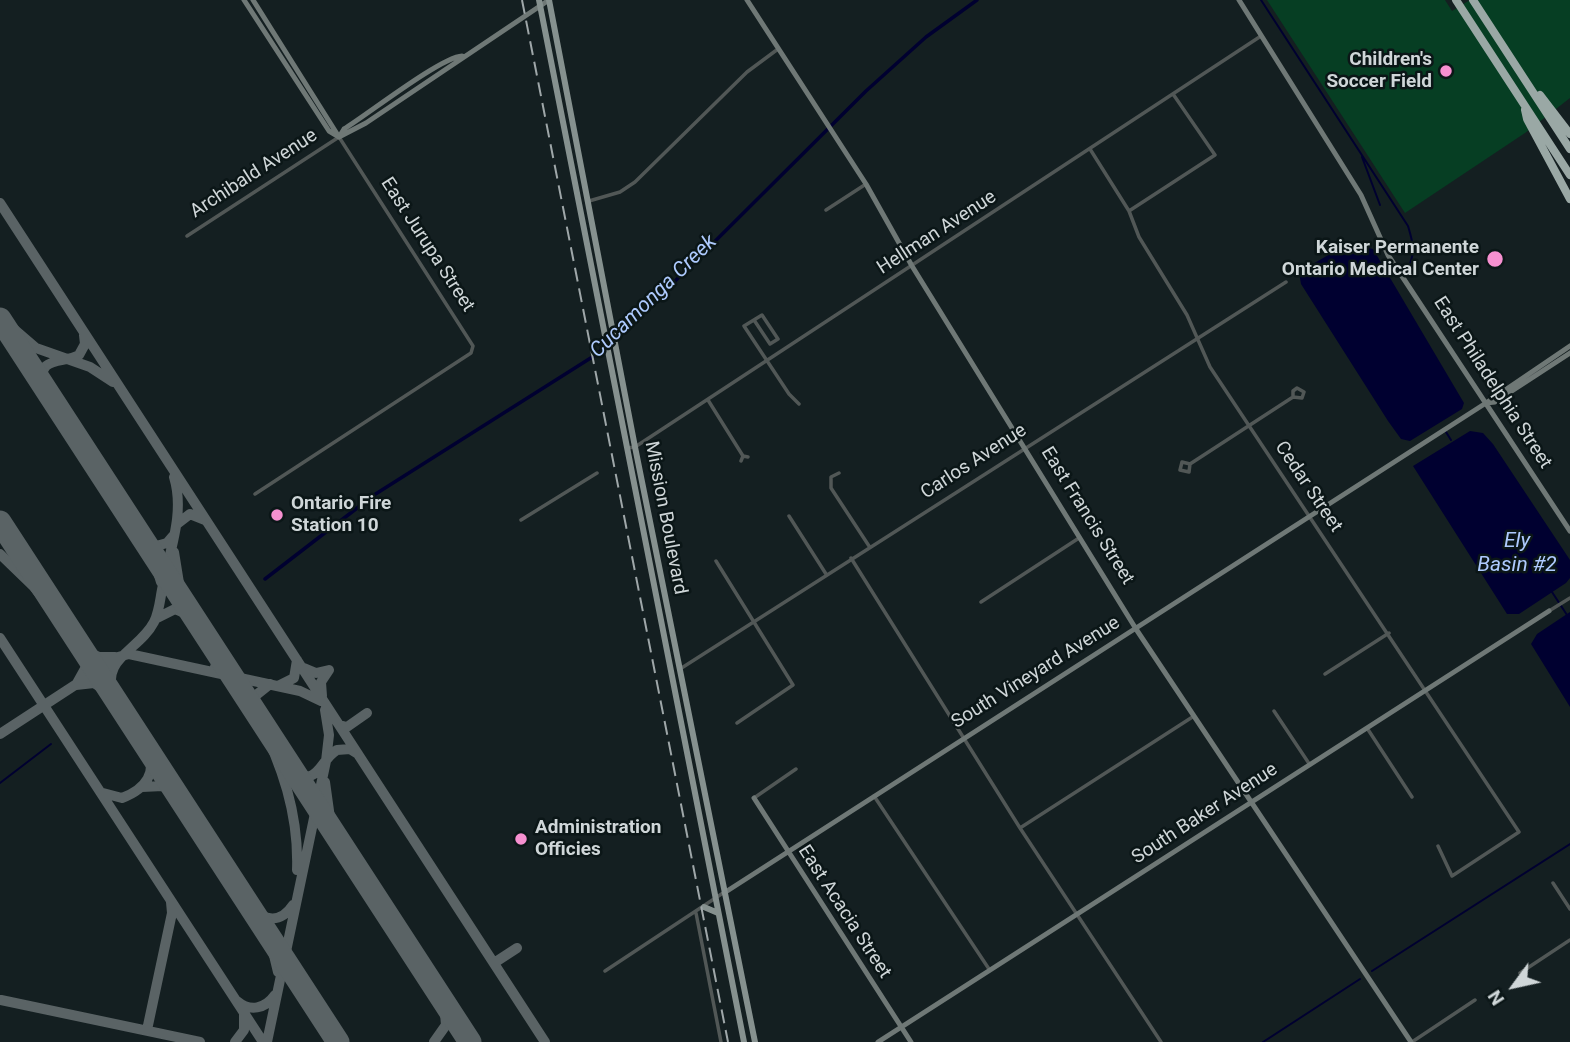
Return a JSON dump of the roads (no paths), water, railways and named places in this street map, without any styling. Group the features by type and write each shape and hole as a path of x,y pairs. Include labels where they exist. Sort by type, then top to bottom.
{"highway":[{"path":"1456,0 1570,175"},
{"path":"1473,0 1570,149"},
{"path":"1501,44 1570,134"},
{"path":"1523,103 1527,119 1570,199"}],"main road":[{"name":"Mission Boulevard","path":"549,0 589,201 631,448 744,1042"},
{"name":"Mission Boulevard","path":"539,3 604,340 680,669 755,1042"},
{"path":"704,907 715,910 719,915"}],"street":[{"path":"244,0 329,131 339,137"},
{"path":"253,0 339,137"},
{"name":"Archibald Avenue","path":"339,137 346,136 458,62 462,56 539,3 549,0"},
{"name":"East Francis Street","path":"747,0 866,184 912,266 1082,536 1136,629 1411,1042"},
{"name":"East Philadelphia Street","path":"1239,0 1361,195 1388,255 1570,531"},
{"path":"527,13 538,16 545,33"},
{"name":"Hellman Avenue","path":"631,448 1261,36"},
{"path":"589,201 620,192 635,182 744,74 778,48"},
{"name":"Archibald Avenue","path":"187,236 339,137 344,129 388,100 454,57 462,56"},
{"path":"1129,211 1215,155 1173,94"},
{"path":"378,115 388,100"},
{"name":"East Jurupa Street","path":"255,494 473,349 339,137"},
{"name":"Cedar Street","path":"1090,149 1129,211 1139,237 1187,315 1210,367 1519,832 1452,876 1438,846"},
{"path":"826,210 866,184"},
{"name":"Carlos Avenue","path":"680,669 1286,282"},
{"path":"754,320 770,344 778,339 762,315 744,326 799,404"},
{"name":"South Vineyard Avenue","path":"605,971 962,737 1136,629 1570,346"},
{"name":"South Vineyard Avenue","path":"1486,403 1495,402 1570,353"},
{"path":"1191,464 1293,397"},
{"path":"708,400 744,458"},
{"path":"521,520 597,473"},
{"path":"839,473 831,477 831,488 869,546"},
{"path":"789,516 826,574"},
{"path":"981,602 1082,536"},
{"path":"850,558 1020,828 1161,1042"},
{"path":"716,561 793,685 737,723"},
{"path":"1549,611 1570,598"},
{"name":"South Baker Avenue","path":"878,1042 1549,611"},
{"path":"1325,674 1389,634"},
{"path":"1274,711 1310,765"},
{"path":"1020,828 1194,716"},
{"path":"1367,727 1412,797"},
{"path":"754,798 796,769"},
{"path":"874,795 989,969"},
{"name":"East Acacia Street","path":"754,798 911,1042"},
{"path":"1553,883 1570,909"},
{"path":"696,913 721,1042"},
{"path":"1520,973 1570,940"},
{"path":"1411,1042 1475,1000"}],"water":[{"path":"1349,243 1373,249 1464,403 1462,409 1410,441 1401,439 1388,421 1301,284 1299,272"},
{"name":"Ely Basin #2","path":"1470,431 1483,433 1493,444 1570,560 1570,578 1566,583 1519,614 1507,614 1413,466"},
{"path":"1570,612 1570,707 1531,644 1537,634"}],"waterway":[{"name":"Cucamonga Creek","path":"265,579 374,495 597,354 654,302 866,91 926,37 977,0"},
{"path":"1261,0 1408,226 1413,247 1408,268"},
{"path":"1362,157 1380,205"},
{"path":"1446,432 1451,440"},
{"path":"1552,592 1567,615"},
{"path":"0,783 51,744"},
{"path":"1372,971 1570,844"},
{"path":"1263,1042 1360,979"}],"railway":[{"path":"522,0 728,1042"}],"place":[{"name":"Children's Soccer Field","path":"1446,71"},
{"name":"Kaiser Permanente Ontario Medical Center","path":"1495,259"},
{"name":"Ontario Fire Station 10","path":"277,515"},
{"name":"Administration Officies","path":"521,839"}]}
